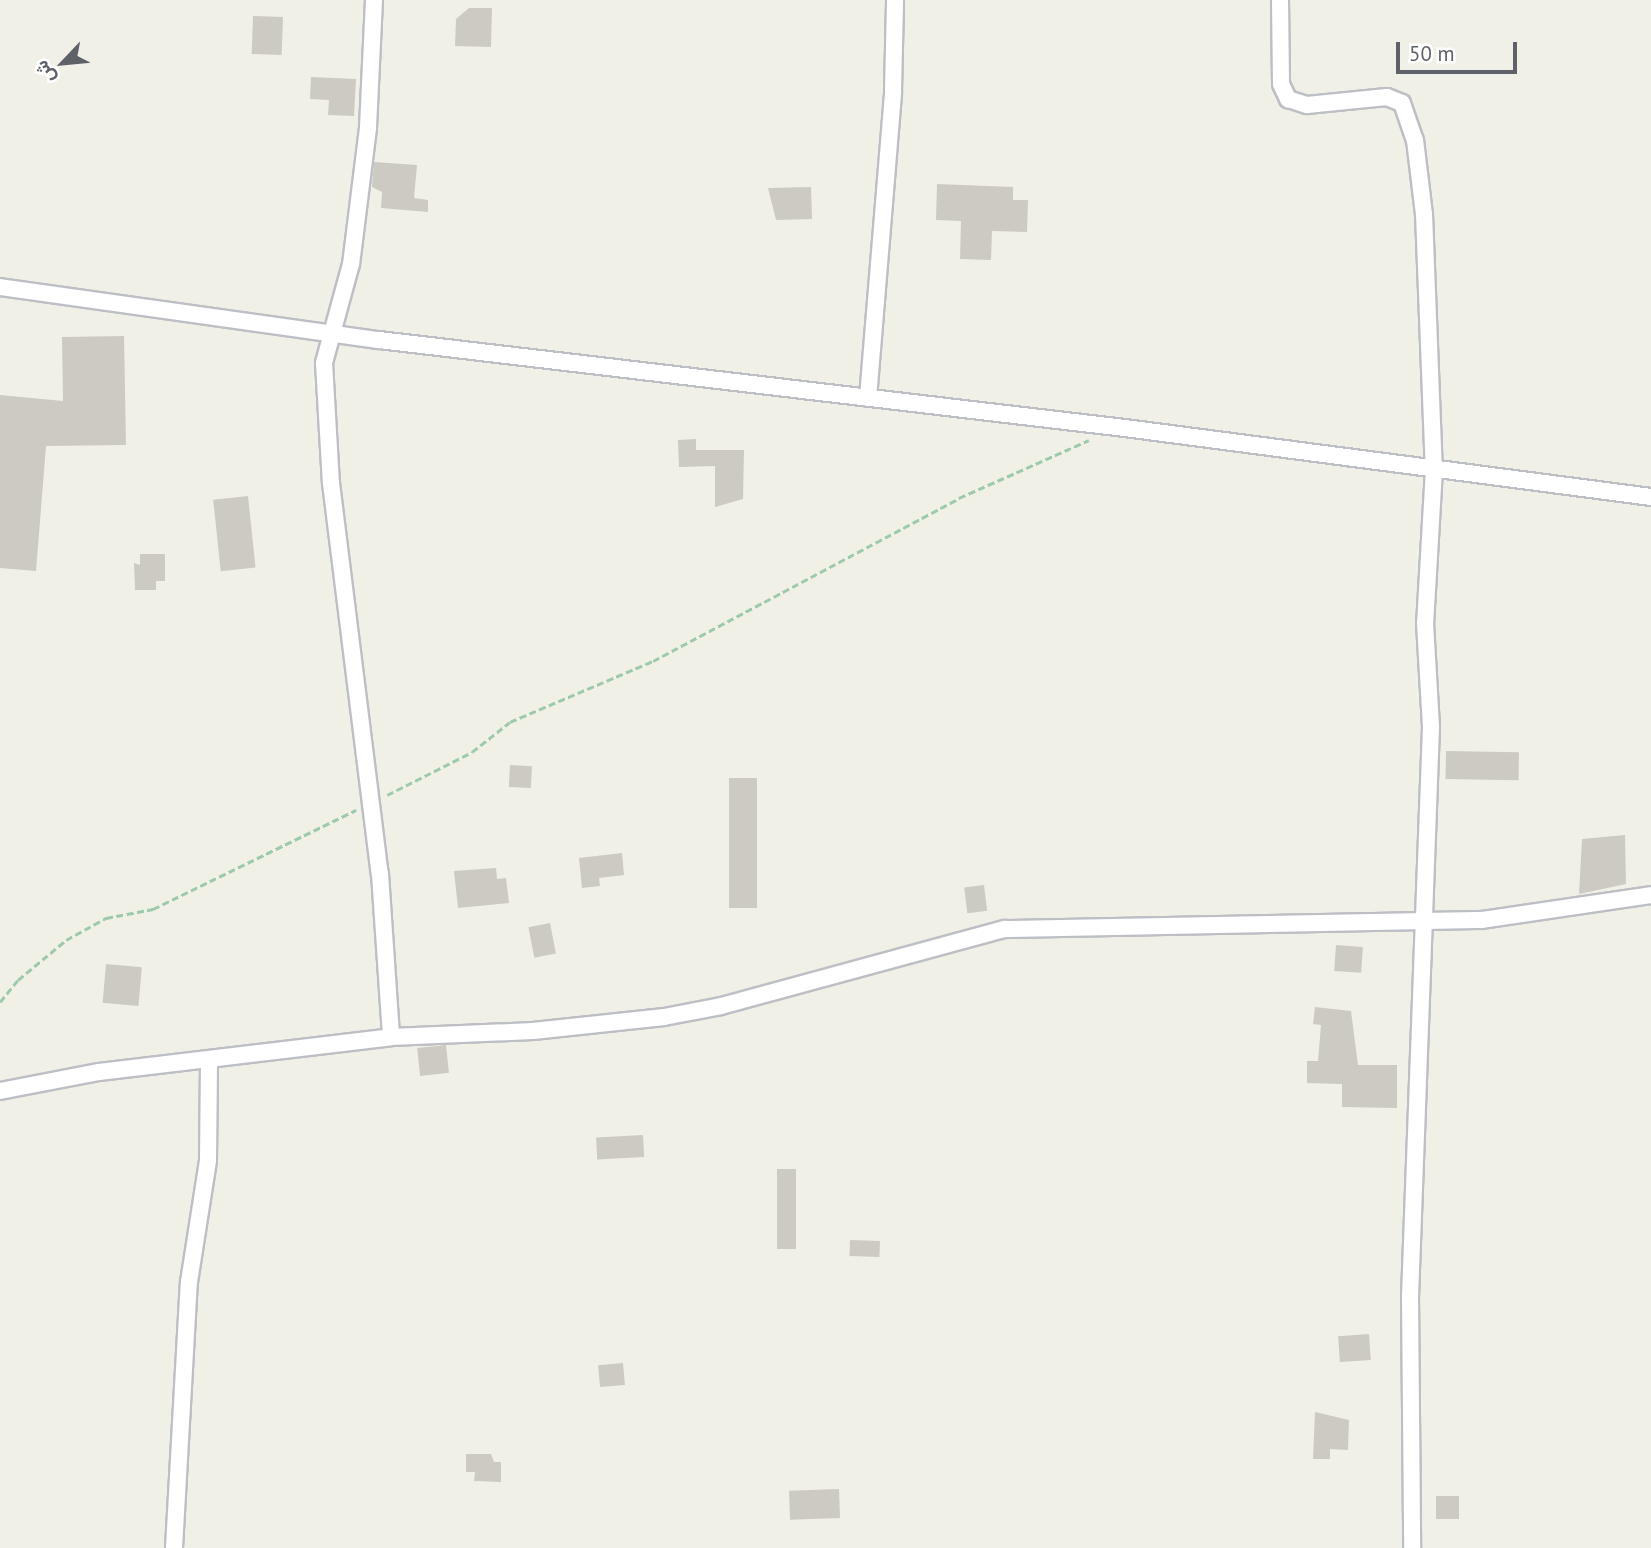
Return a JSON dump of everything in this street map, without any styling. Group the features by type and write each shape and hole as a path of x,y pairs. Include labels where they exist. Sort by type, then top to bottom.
{"street":[{"path":"374,0 368,128 351,264 341,311 331,332 324,363 331,483 371,803 391,1037"},
{"path":"868,398 893,91 895,0"},
{"path":"1280,0 1281,84 1288,99 1307,105 1387,97 1402,103 1409,115 1426,240 1434,469 1425,623 1431,727 1410,1296 1412,1548"},
{"path":"0,287 331,332 1651,497"},
{"path":"0,1091 209,1059 391,1037 533,1031 664,1017 721,1006 1005,929 1482,920 1651,895"},
{"path":"174,1548 189,1282 208,1160 209,1059"}],"path":[{"path":"0,1002 18,980 66,940 106,918 153,909 471,752 510,722 653,660 959,498 1062,449 1100,436"}],"building":[{"path":"469,8 492,8 491,47 455,46 456,19"},
{"path":"253,16 283,17 282,55 252,54"},
{"path":"311,77 356,79 354,116 328,115 329,100 310,99"},
{"path":"374,162 417,165 414,198 428,200 428,212 381,208 382,192 372,187"},
{"path":"937,184 1013,187 1013,200 1028,200 1027,232 992,231 991,260 960,259 961,221 936,220"},
{"path":"811,187 812,219 776,220 768,188"},
{"path":"124,336 126,445 46,446 36,571 0,568 0,395 63,401 62,337"},
{"path":"696,439 696,450 744,450 743,499 715,507 715,466 679,467 678,440"},
{"path":"248,496 256,568 221,571 213,500"},
{"path":"140,554 165,554 165,581 156,581 156,590 135,590 134,563 140,565"},
{"path":"1446,751 1519,752 1519,780 1446,779"},
{"path":"510,765 532,766 531,788 509,787"},
{"path":"729,778 757,778 757,908 729,908"},
{"path":"1625,835 1626,884 1579,894 1582,839"},
{"path":"622,853 624,875 599,878 600,886 582,888 579,858"},
{"path":"496,868 497,879 506,878 509,903 458,908 454,871"},
{"path":"984,885 987,911 967,913 964,887"},
{"path":"550,923 556,953 534,958 528,927"},
{"path":"1336,945 1363,947 1361,973 1334,971"},
{"path":"106,964 142,967 138,1006 103,1003"},
{"path":"1315,1007 1351,1011 1358,1065 1397,1065 1397,1108 1342,1107 1342,1084 1307,1083 1307,1061 1318,1061 1321,1025 1313,1024"},
{"path":"446,1045 449,1073 420,1076 417,1048"},
{"path":"643,1135 644,1157 597,1159 596,1137"},
{"path":"777,1169 796,1169 796,1249 777,1249"},
{"path":"850,1240 880,1241 879,1257 849,1256"},
{"path":"1369,1334 1371,1360 1340,1362 1338,1336"},
{"path":"623,1363 625,1385 600,1387 598,1365"},
{"path":"1315,1412 1349,1420 1348,1450 1330,1449 1330,1459 1313,1459"},
{"path":"466,1454 491,1454 494,1462 501,1462 501,1482 474,1481 475,1472 466,1472"},
{"path":"839,1489 840,1518 790,1520 789,1491"},
{"path":"1436,1496 1459,1496 1459,1519 1436,1519"}]}
